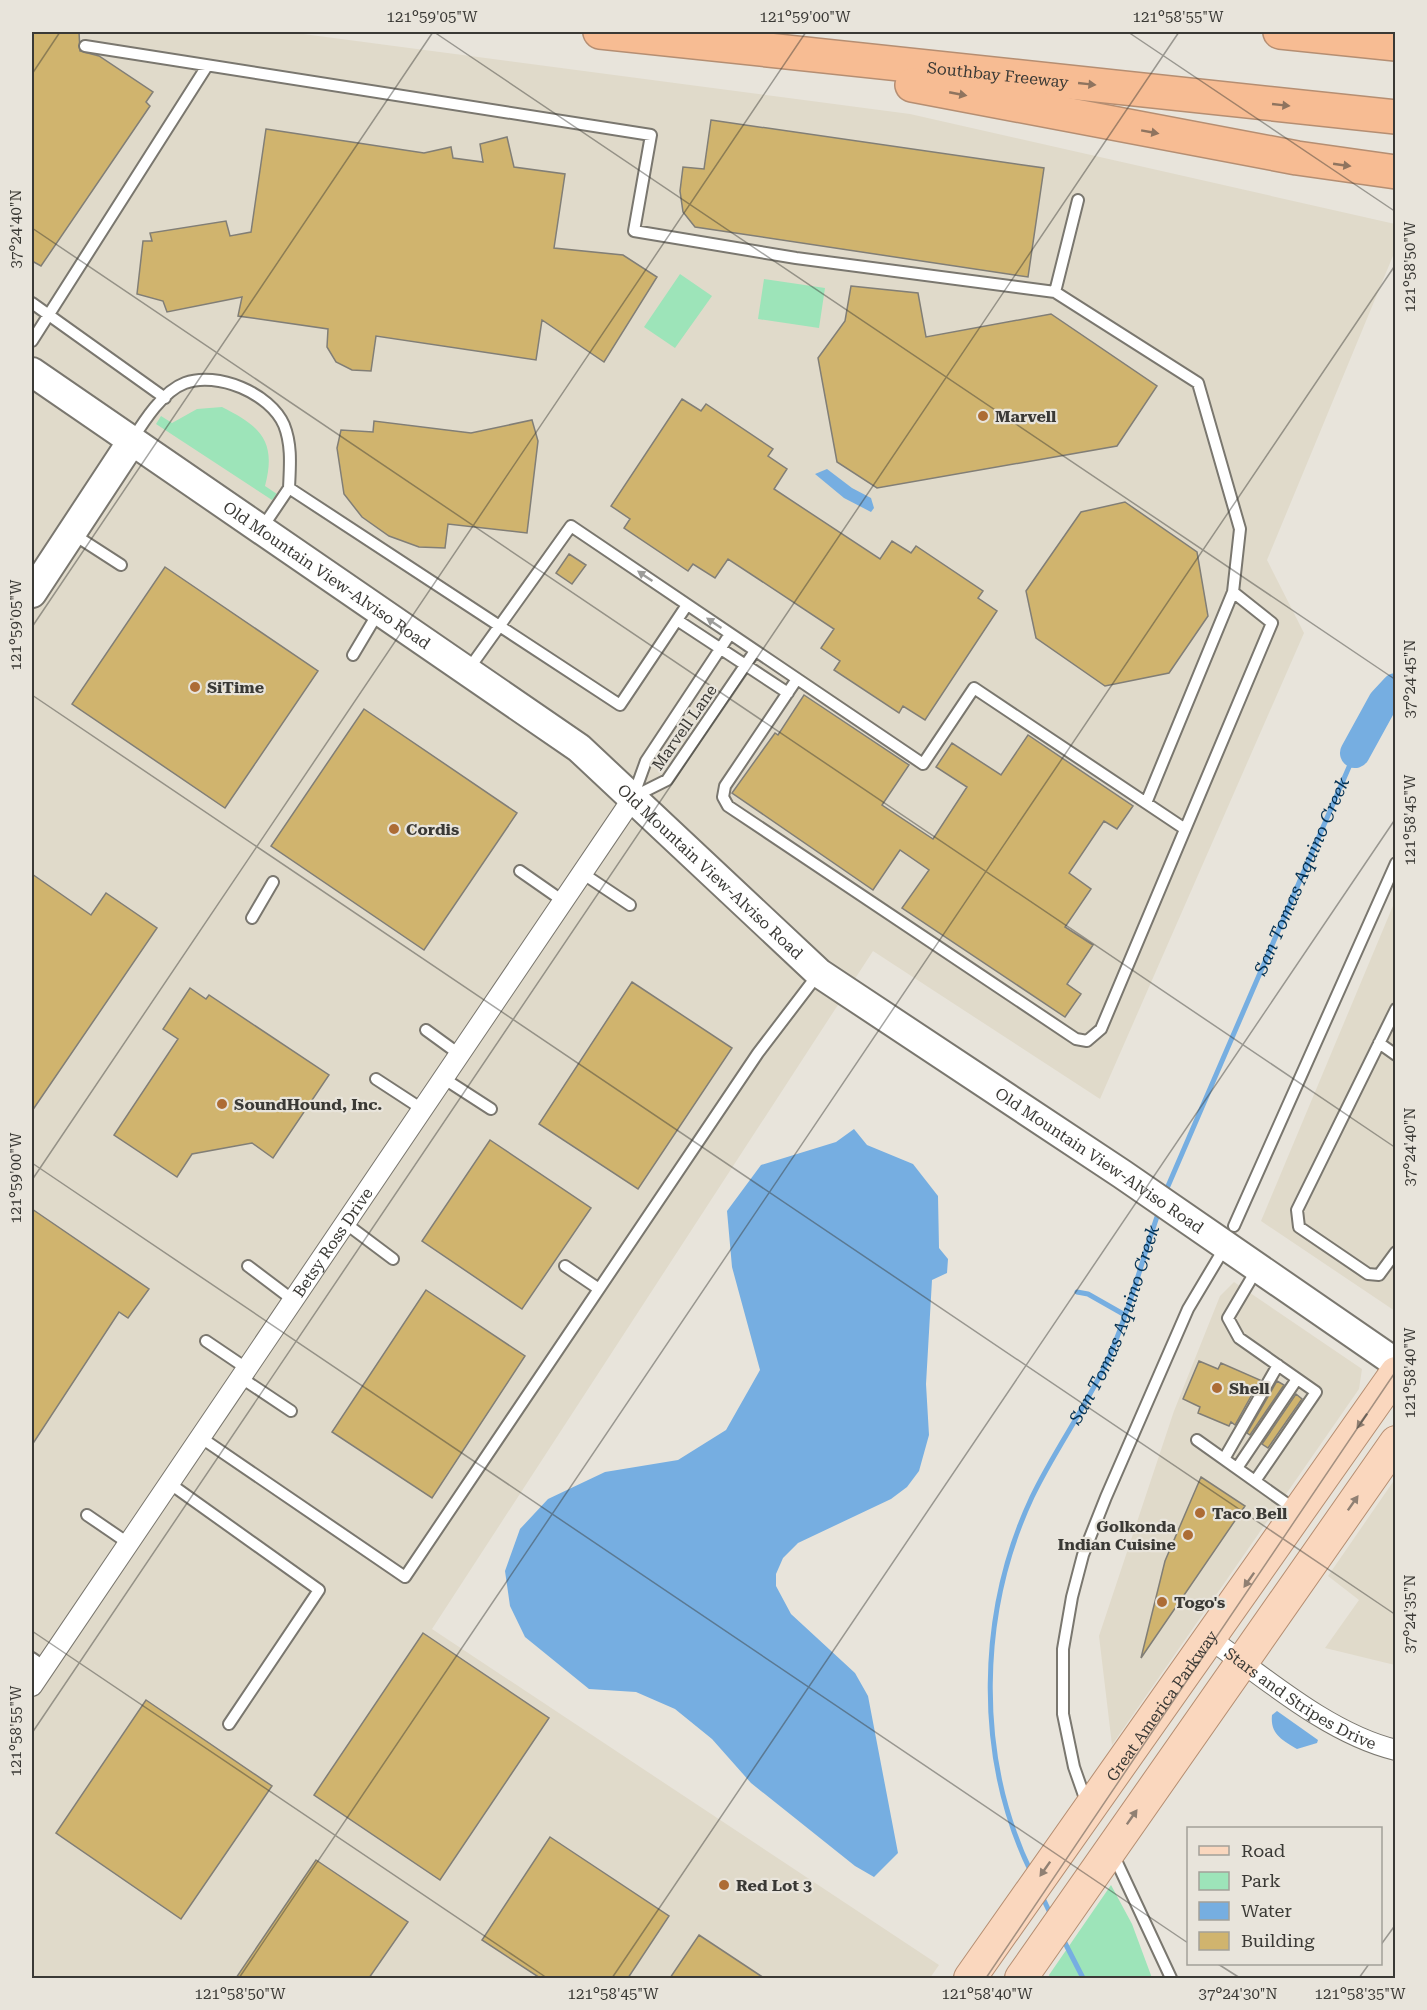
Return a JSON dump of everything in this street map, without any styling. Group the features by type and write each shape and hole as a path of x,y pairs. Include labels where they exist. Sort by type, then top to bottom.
{"highway":[{"name":"Southbay Freeway","path":"600,32 1395,117"},
{"path":"1280,32 1395,44"},
{"path":"632,36 908,84 1297,158 1395,172"}],"main road":[{"name":"Great America Parkway","path":"970,1978 1395,1373"},
{"path":"1025,1972 1395,1443"}],"street":[{"name":"Old Mountain View-Alviso Road","path":"32,372 579,748 819,973 1122,1174 1223,1235 1257,1269 1395,1364"},
{"path":"32,592 132,441"},
{"name":"Betsy Ross Drive","path":"32,1686 38,1663 128,1543 633,798"},
{"name":"Stars and Stripes Drive","path":"1209,1638 1324,1718 1364,1739 1395,1750"}],"lane":[{"path":"85,46 651,135 634,231 796,258 1054,292 1198,383 1240,530 1233,592 1146,803"},
{"path":"32,341 207,66"},
{"path":"1054,292 1078,200"},
{"path":"32,303 165,399"},
{"path":"132,441 157,405 184,383 212,379 233,385 272,408 283,423 290,445 289,488 261,530"},
{"path":"289,488 620,705 687,605"},
{"path":"468,671 571,526 923,764 974,687 1185,829"},
{"path":"70,533 121,565"},
{"path":"797,679 725,786 723,796 728,806 1076,1039 1087,1041 1101,1029 1272,623 1233,592"},
{"path":"353,655 380,610"},
{"path":"677,620 788,693"},
{"name":"Marvell Lane","path":"633,798 646,761 730,634"},
{"name":"Marvell Lane","path":"633,798 667,780 755,651"},
{"path":"1084,1815 1063,1714 1063,1649 1072,1597 1083,1555 1184,1320 1395,863"},
{"path":"520,871 563,901"},
{"path":"582,873 630,905"},
{"path":"252,918 273,882"},
{"path":"200,1437 405,1577 758,1053 819,973"},
{"path":"1395,1009 1298,1210 1299,1227 1368,1274 1379,1275 1395,1252"},
{"path":"426,1030 459,1054"},
{"path":"1379,1042 1395,1055"},
{"path":"443,1078 491,1109"},
{"path":"376,1079 422,1109"},
{"path":"345,1223 393,1258"},
{"path":"248,1266 293,1300"},
{"path":"565,1266 599,1289"},
{"path":"1255,1481 1316,1392 1239,1338 1228,1318 1257,1269"},
{"path":"206,1341 291,1411"},
{"path":"1224,1459 1278,1365"},
{"path":"1237,1468 1297,1379"},
{"path":"1197,1440 1298,1511"},
{"path":"169,1483 319,1590 229,1724"},
{"path":"87,1515 128,1543"},
{"path":"1104,1856 1171,1978"}],"shaded area":[{"path":"32,32 288,32 910,114 1395,224 1395,251 1267,560 1304,633 1100,1099 873,951 432,1629 939,1965 930,1978 32,1978"},
{"path":"1395,901 1395,1311 1261,1221"},
{"path":"1234,1282 1362,1369 1359,1389 1112,1745 1099,1636 1174,1411 1220,1296"},
{"path":"1395,1479 1395,1665 1325,1648 1359,1600 1328,1576"}],"green space":[{"path":"680,274 712,296 675,348 644,327"},
{"path":"764,279 825,288 819,328 758,319"},
{"path":"222,407 255,428 267,446 269,457 265,486 277,494 272,500 156,424 161,416 172,423 197,409"},
{"path":"1111,1885 1132,1924 1152,1978 1050,1978 1049,1975"}],"water":[{"path":"827,469 852,488 871,498 874,508 871,512 844,498 815,474"},
{"path":"854,1129 867,1145 913,1164 938,1196 939,1248 948,1259 947,1273 932,1280 926,1384 929,1435 919,1471 907,1487 891,1499 798,1543 783,1558 776,1574 776,1586 791,1614 855,1673 868,1696 898,1853 874,1877 855,1866 751,1783 712,1739 675,1709 636,1692 589,1689 525,1637 510,1606 505,1571 520,1529 548,1499 605,1472 678,1460 726,1430 760,1370 732,1267 727,1211 761,1165 836,1142"},
{"path":"1277,1711 1318,1740 1317,1743 1297,1749 1278,1736 1272,1722 1272,1715"}],"building":[{"path":"32,32 79,32 80,51 99,56 153,92 146,102 150,106 41,266 32,261"},
{"path":"711,120 1044,168 1028,277 695,227 683,212 680,191 683,167 704,169"},
{"path":"266,129 424,153 451,147 453,158 483,162 480,144 507,137 514,167 565,174 554,248 623,255 657,277 604,362 542,320 536,360 376,336 371,371 352,370 336,362 327,347 328,329 238,316 242,297 167,312 163,301 137,294 143,241 152,241 150,233 226,221 230,236 251,232"},
{"name":"Marvell","path":"851,286 918,293 926,337 1051,314 1157,386 1117,446 877,488 837,462 818,358 845,321"},
{"path":"682,399 701,411 706,404 773,449 768,456 787,469 774,489 880,559 892,541 911,553 916,546 983,591 978,598 997,611 925,720 903,706 899,713 834,670 840,661 821,648 834,629 728,559 715,578 693,564 688,571 624,528 630,519 611,506"},
{"path":"532,420 538,441 527,533 448,524 445,548 419,547 389,536 362,517 344,494 337,448 341,430 373,432 374,421 471,433"},
{"path":"1125,502 1197,552 1208,616 1169,673 1105,686 1036,638 1026,591 1081,512"},
{"path":"569,554 586,565 572,584 556,573"},
{"name":"SiTime","path":"165,567 318,671 225,808 72,704"},
{"path":"804,695 909,765 882,805 933,839 967,787 936,767 952,743 1001,775 1028,735 1133,806 1117,829 1104,821 1069,873 1091,889 1065,927 1093,945 1067,984 1081,994 1065,1017 902,908 929,870 900,850 873,890 732,793 775,733 778,735"},
{"name":"Cordis","path":"364,709 517,813 424,950 271,846"},
{"path":"32,874 91,915 106,893 157,928 32,1111"},
{"path":"632,982 732,1048 638,1189 539,1124"},
{"name":"SoundHound, Inc.","path":"190,988 206,999 209,995 329,1075 273,1158 252,1143 192,1154 177,1177 114,1135 178,1039 163,1029"},
{"path":"490,1140 591,1208 522,1309 422,1241"},
{"path":"32,1209 149,1289 128,1318 119,1312 32,1445"},
{"path":"426,1290 525,1356 432,1498 332,1432"},
{"name":"Shell","path":"1199,1361 1218,1369 1221,1363 1260,1380 1235,1425 1231,1422 1229,1426 1198,1413 1200,1407 1183,1399"},
{"path":"1277,1381 1284,1385 1250,1435 1247,1433"},
{"path":"1296,1394 1302,1399 1268,1448 1262,1444"},
{"path":"1201,1477 1245,1506 1141,1658 1165,1561"},
{"path":"423,1633 549,1718 440,1880 314,1795"},
{"path":"146,1700 272,1786 181,1919 56,1833"},
{"path":"550,1837 669,1916 628,1978 540,1978 482,1940"},
{"path":"316,1860 408,1922 369,1978 236,1978"},
{"path":"699,1935 764,1978 670,1978"}],"waterway":[{"name":"San Tomas Aquino Creek","path":"1355,753 1383,702 1396,688"},
{"name":"San Tomas Aquino Creek","path":"1165,1193 1355,753"},
{"name":"San Tomas Aquino Creek","path":"1031,1872 1013,1828 1000,1781 992,1733 990,1684 993,1636 1001,1588 1014,1541 1032,1497 1109,1357 1130,1303 1159,1211"},
{"path":"1077,1292 1088,1294 1125,1315"},
{"name":"San Tomas Aquino Creek","path":"1041,1894 1051,1915"},
{"name":"San Tomas Aquino Creek","path":"1062,1937 1083,1978"}],"place":[{"name":"Marvell","path":"983,416"},
{"name":"SiTime","path":"195,687"},
{"name":"Cordis","path":"394,829"},
{"name":"SoundHound, Inc.","path":"222,1104"},
{"name":"Shell","path":"1217,1388"},
{"name":"Taco Bell","path":"1200,1513"},
{"name":"Golkonda Indian Cuisine","path":"1188,1535"},
{"name":"Togo's","path":"1162,1602"},
{"name":"Red Lot 3","path":"724,1885"}]}
